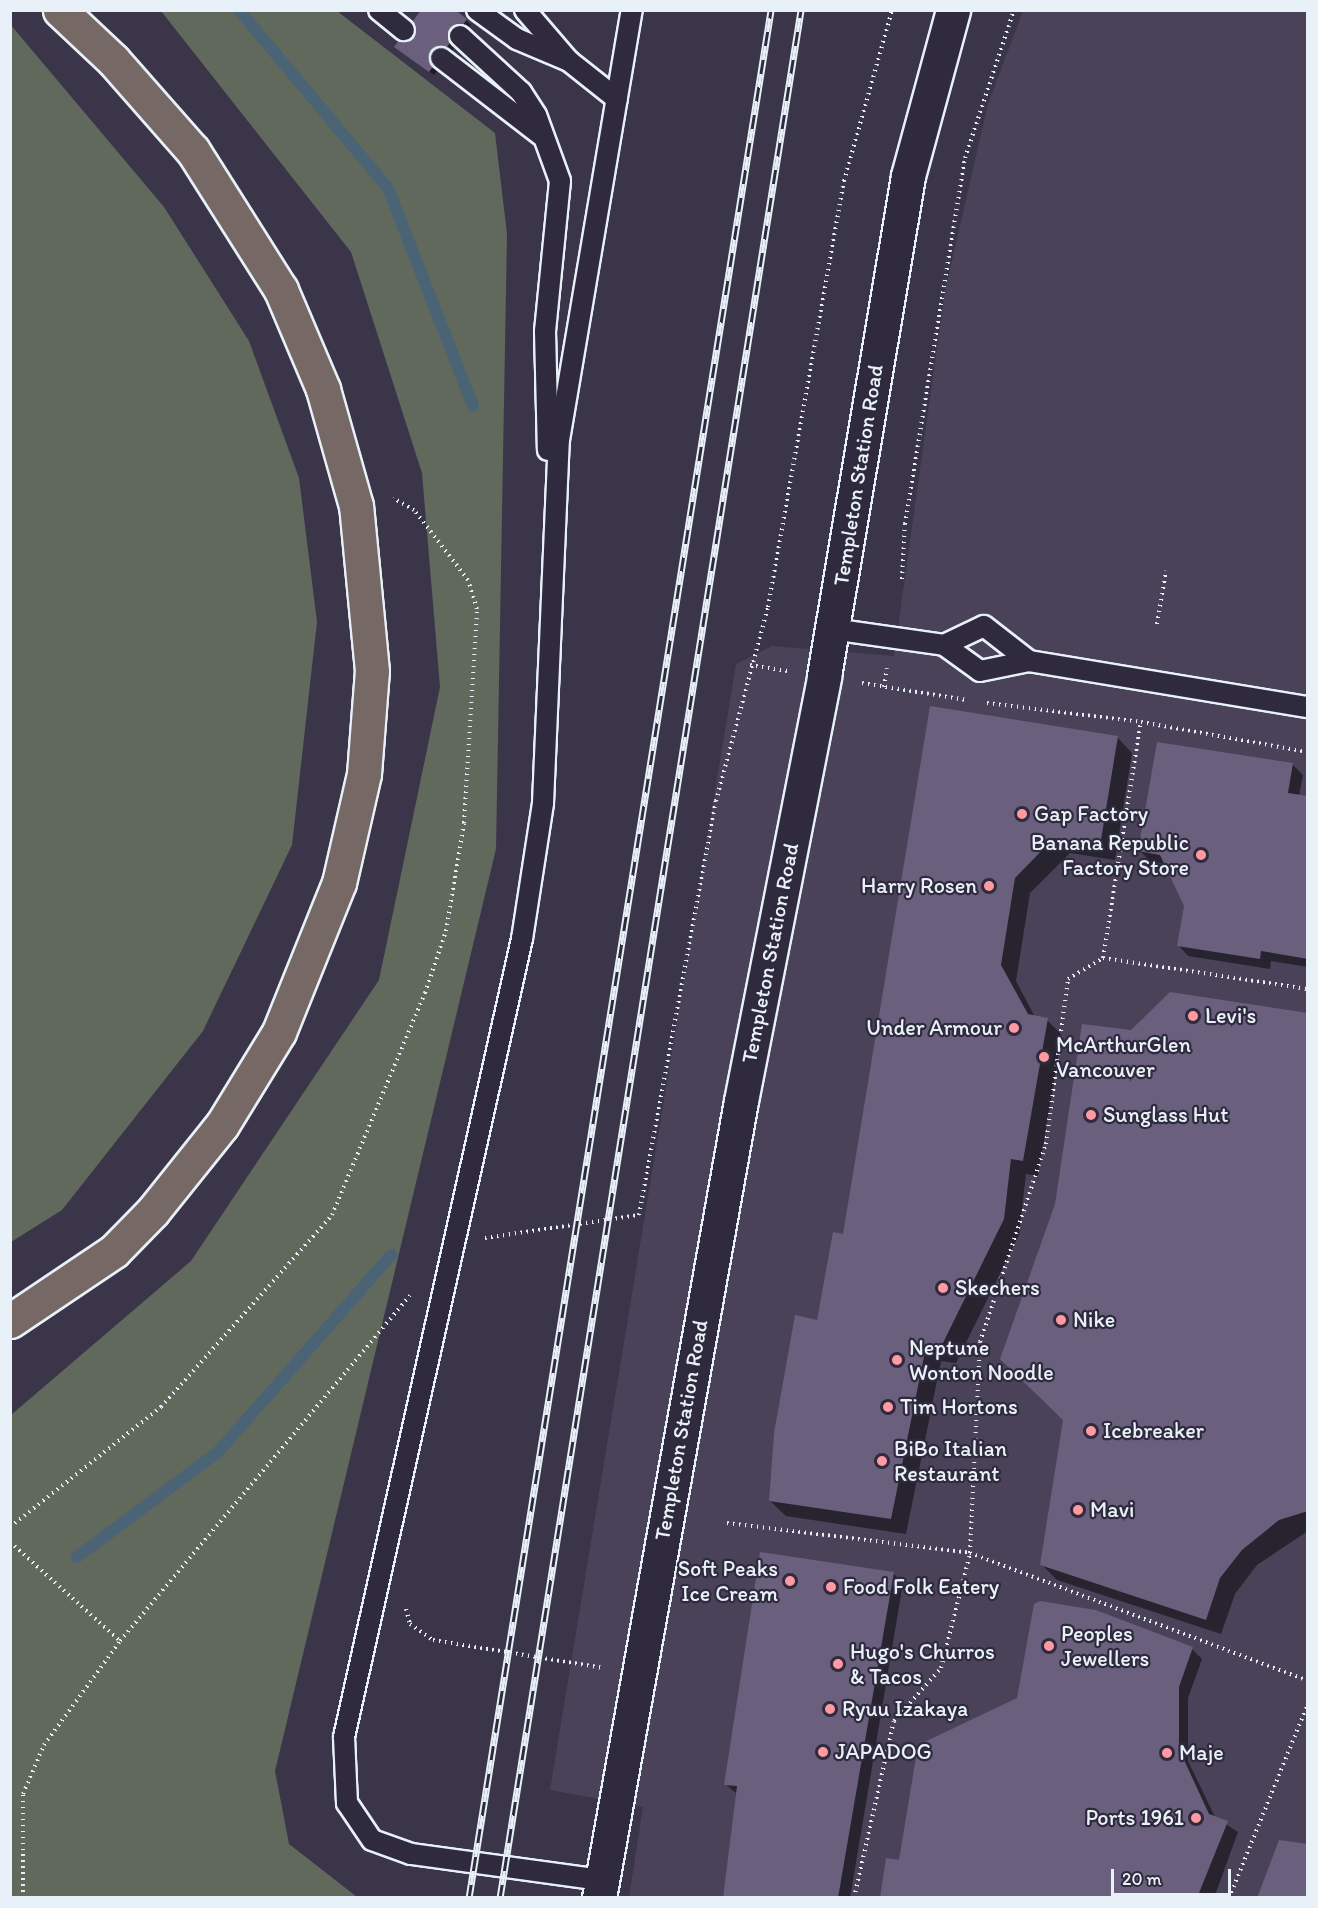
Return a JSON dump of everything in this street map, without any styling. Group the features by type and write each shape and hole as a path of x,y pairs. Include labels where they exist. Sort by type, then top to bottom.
{"main road":[{"path":"10,1321 114,1251 153,1211 240,1097 301,985 339,883 364,774 371,648 356,506 323,389 255,242 180,135 60,10"}],"street":[{"name":"Templeton Station Road","path":"600,1889 832,629 908,176 953,10"}],"lane":[{"path":"379,10 404,30"},
{"path":"477,10 517,39 569,61"},
{"path":"525,10 569,61 617,99"},
{"path":"550,561 571,351 632,10"},
{"path":"460,36 521,92 550,148 562,198 545,331 550,561 543,803 522,939 344,1737 347,1803 372,1840 411,1854 600,1889"},
{"path":"441,58 533,126 550,148"},
{"path":"944,645 984,626 1029,661"},
{"path":"832,629 944,645 980,671 1029,661 1308,707"}],"path":[{"path":"481,1250 484,1239 639,1215 716,801 750,665 768,607 844,180 892,10"},
{"path":"902,579 909,491 965,158 1014,10"},
{"path":"10,1527 162,1407 332,1215 446,931 464,823 477,609 468,580 414,510 394,498 356,506"},
{"path":"1157,624 1166,571"},
{"path":"750,665 789,671"},
{"path":"884,687 887,668"},
{"path":"861,682 1141,722 1308,752"},
{"path":"1103,958 1141,722"},
{"path":"854,1898 894,1721 940,1668 970,1553 980,1342 1046,1144 1068,979 1103,958 1308,989"},
{"path":"23,1898 23,1794 44,1746 120,1641 408,1297"},
{"path":"727,1523 970,1553 1308,1681"},
{"path":"10,1542 120,1641"},
{"path":"405,1600 410,1624 433,1640 612,1669"},
{"path":"1229,1898 1308,1703"}],"shaded area":[{"path":"161,11 337,11 495,133 507,234 496,849 275,1771 289,1844 357,1897 11,1897 11,1415 191,1261 379,980 440,687 422,473 351,252"},
{"name":"McArthurGlen Vancouver","path":"1023,11 1307,11 1307,1897 629,1897 643,1807 550,1790 736,664 772,646 894,656 945,291 988,104"},
{"path":"10,24 164,207 249,341 299,478 317,622 292,845 203,1031 62,1210 11,1242"}],"building":[{"path":"421,10 455,10 467,19 429,72 394,47"},
{"path":"930,706 1118,736 1100,846 1054,838 1015,878 1001,965 1028,1014 1048,1018 1023,1161 1011,1159 1004,1219 940,1349 926,1347 891,1519 769,1501 774,1433 795,1315 817,1320 833,1232 843,1234"},
{"path":"1157,742 1293,763 1288,793 1308,796 1308,959 1261,951 1260,959 1177,946 1184,906 1160,855 1138,851"},
{"path":"1170,992 1308,1013 1308,1511 1279,1520 1242,1550 1220,1578 1206,1620 1040,1565 1063,1420 1000,1359 1055,1204 1082,1024 1131,1030"},
{"path":"760,1552 894,1572 838,1898 723,1898 737,1786 724,1785"},
{"path":"1040,1601 1096,1610 1193,1647 1179,1687 1179,1749 1209,1814 1228,1821 1197,1898 880,1898 886,1858 899,1860 918,1745 1017,1698 1034,1604"},
{"path":"1279,1840 1308,1844 1308,1898 1257,1898"}],"waterway":[{"path":"239,10 388,188 473,406"},
{"path":"77,1557 219,1451 391,1255"}],"railway":[{"path":"469,1898 771,10"},
{"path":"500,1898 801,10"}],"place":[{"name":"Gap Factory","path":"1022,814"},
{"name":"Banana Republic Factory Store","path":"1201,855"},
{"name":"Harry Rosen","path":"989,886"},
{"name":"Levi's","path":"1193,1016"},
{"name":"Under Armour","path":"1014,1028"},
{"name":"McArthurGlen Vancouver","path":"1044,1057"},
{"name":"Sunglass Hut","path":"1091,1115"},
{"name":"Skechers","path":"943,1288"},
{"name":"Nike","path":"1061,1320"},
{"name":"Neptune Wonton Noodle","path":"897,1360"},
{"name":"Tim Hortons","path":"888,1407"},
{"name":"Icebreaker","path":"1091,1431"},
{"name":"BiBo Italian Restaurant","path":"882,1461"},
{"name":"Mavi","path":"1078,1510"},
{"name":"Soft Peaks Ice Cream","path":"790,1581"},
{"name":"Food Folk Eatery","path":"831,1587"},
{"name":"Peoples Jewellers","path":"1049,1646"},
{"name":"Hugo's Churros & Tacos","path":"838,1664"},
{"name":"Ryuu Izakaya","path":"830,1709"},
{"name":"JAPADOG","path":"823,1752"},
{"name":"Maje","path":"1167,1753"},
{"name":"Ports 1961","path":"1196,1818"}]}
